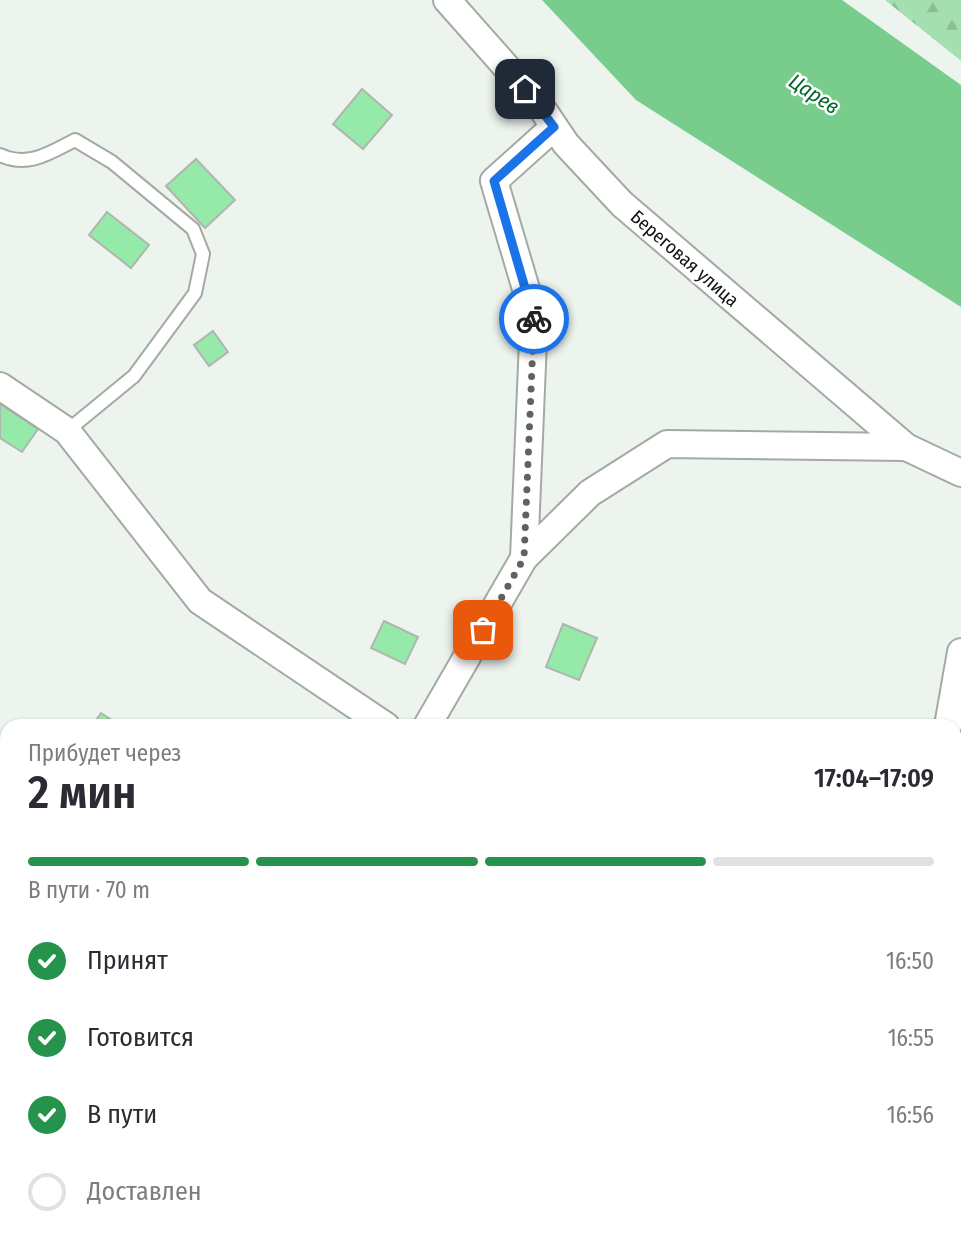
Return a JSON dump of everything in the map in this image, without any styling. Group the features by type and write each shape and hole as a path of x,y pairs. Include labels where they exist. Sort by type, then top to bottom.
{"street":[{"name":"Береговая улица","path":"447,0 539,104 554,127 622,204 906,447 961,473"},
{"path":"524,558 534,316 494,181 554,127"},
{"path":"0,386 66,432 200,601 376,719"},
{"path":"431,719 524,558 590,493 667,444 906,447"},
{"path":"949,719 961,652"}],"lane":[{"path":"0,155 13,161 41,158 75,140 112,162 193,229 203,254 195,293 134,376 66,432"}],"green space":[{"path":"885,0 961,0 961,61 960,60"}],"water":[{"name":"Царев","path":"542,0 842,0 961,85 961,307 636,100"}],"building":[{"path":"362,89 392,115 363,149 333,124"},
{"path":"196,159 235,200 205,228 166,186"},
{"path":"107,212 149,245 131,268 89,235"},
{"path":"213,331 228,352 209,366 194,345"},
{"path":"0,404 38,429 22,452 0,438"},
{"path":"384,621 418,637 405,664 371,648"},
{"path":"563,624 597,638 579,680 546,667"},
{"path":"101,713 110,719 97,719"}],"way so far":[{"path":"483,630 524,558 534,319"}],"route":[{"path":"525,89 554,127 494,181 534,319"}]}
